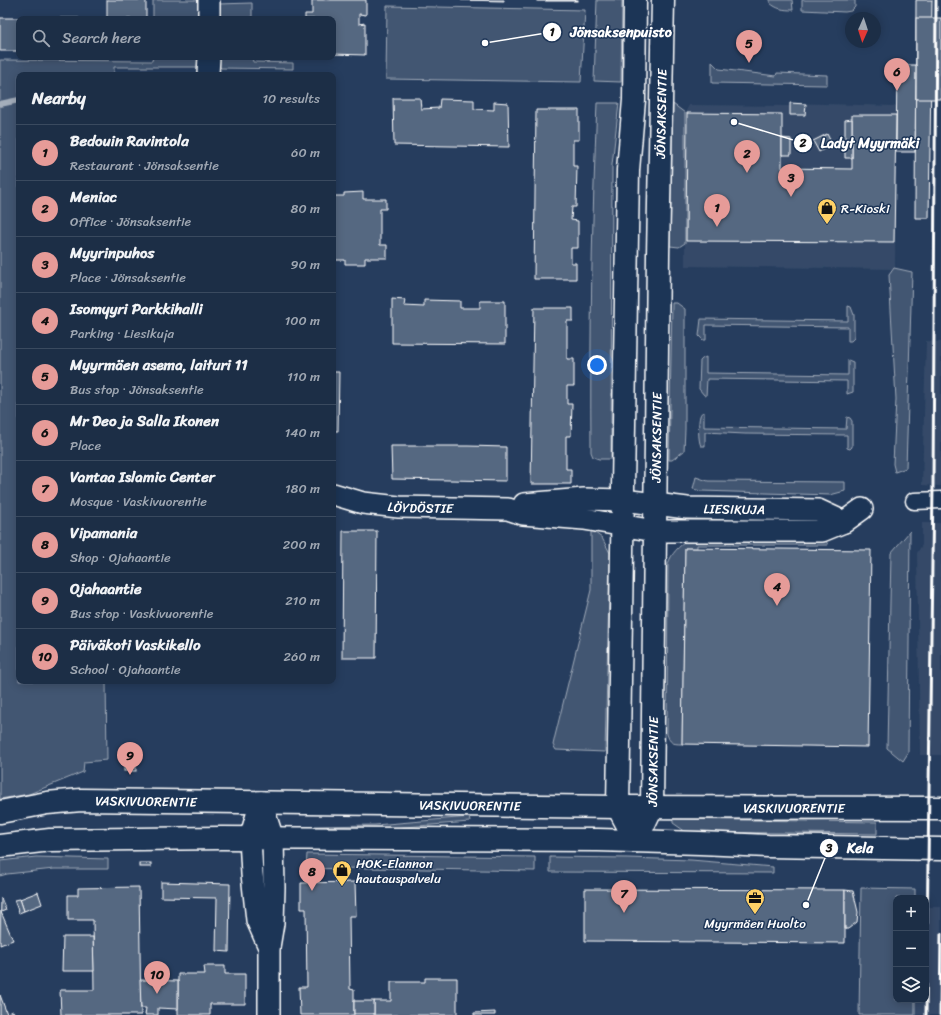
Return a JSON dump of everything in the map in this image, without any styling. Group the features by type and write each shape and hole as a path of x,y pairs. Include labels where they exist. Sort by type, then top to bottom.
{"main road":[{"name":"JÖNSAKSENTIE","path":"635,0 634,100 628,170 618,807 636,841"},
{"name":"JÖNSAKSENTIE","path":"636,841 652,807 658,255 663,0"},
{"name":"VASKIVUORENTIE","path":"0,812 47,803 81,800 618,807 941,808"},
{"path":"0,846 50,840 115,838 250,838 598,840 768,846 941,849"}],"street":[{"path":"209,0 209,16"},
{"name":"LÖYDÖSTIE","path":"336,495 363,503 399,507 508,509 523,514 584,520 622,526"},
{"name":"LÖYDÖSTIE","path":"508,509 520,504 570,500 623,500"},
{"name":"LIESIKUJA","path":"623,500 687,508 818,510 844,522"},
{"path":"914,501 941,500"},
{"name":"LIESIKUJA","path":"622,526 655,531 822,531 844,522 862,509"},
{"path":"261,802 250,838 257,920 269,947"},
{"path":"261,802 274,839 273,923 269,947 269,1015"}],"shaded area":[{"path":"153,0 201,0 202,16 153,16"},
{"path":"597,0 622,0 621,82 594,81"},
{"path":"770,0 792,0 793,10 778,8 770,3"},
{"path":"802,0 855,0 855,7 851,11 802,10"},
{"path":"252,3 252,16 219,16 218,4"},
{"path":"387,6 585,10 581,82 386,79"},
{"path":"0,60 202,60 201,67 114,67 114,72 16,72 16,684 106,684 107,760 84,762 83,772 29,794 0,799"},
{"path":"253,60 253,62 293,63 293,69 221,68 215,61"},
{"path":"712,62 719,69 776,76 777,73 827,75 827,85 712,83"},
{"path":"597,103 619,103 612,165 611,459 599,459 593,457 591,452 592,277"},
{"path":"790,103 896,106 895,269 685,266 685,113 689,105 790,106"},
{"path":"673,104 685,113 685,243 679,247 670,246"},
{"path":"894,268 912,272 906,468 895,472 893,464 896,399 889,275"},
{"path":"672,303 677,303 685,309 685,429 684,451 672,460 669,460"},
{"path":"848,306 851,307 854,315 854,338 851,341 848,341 848,327 706,325 706,340 703,340 699,336 701,319 848,321"},
{"path":"926,341 941,342 941,486 922,485"},
{"path":"706,357 706,373 848,375 848,360 853,362 853,392 847,394 847,381 707,379 706,396 699,389 700,361"},
{"path":"704,412 704,427 846,429 847,417 852,421 852,447 850,449 847,448 847,435 705,432 705,446 701,446 699,436 699,419 701,414"},
{"path":"696,477 708,481 845,482 845,491 830,495 701,491 693,489"},
{"path":"922,523 941,523 941,755 920,755 917,553 922,545"},
{"path":"591,530 602,538 610,553 605,752 556,750 553,745 591,590"},
{"path":"910,531 908,753 903,761 887,748 891,553"},
{"path":"818,539 826,541 828,545 697,545 697,548 685,548 682,744 672,742 667,734 668,564 673,554 688,540"},
{"path":"469,817 470,822 392,828 315,828 315,826 375,825"},
{"path":"673,819 877,822 877,834 686,832 673,823"},
{"path":"307,854 535,857 535,871 364,868 306,869"},
{"path":"36,857 108,859 108,869 54,869 0,876 0,861"},
{"path":"550,857 691,860 773,867 773,873 550,872"},
{"path":"861,888 915,889 915,895 893,895 893,1003 915,1003 915,1015 859,1015"},
{"path":"929,907 941,907 941,1015 915,1015 915,1003 929,1003"}],"building":[{"path":"107,0 146,0 146,16 107,16"},
{"path":"312,0 366,0 366,15 359,14 359,24 365,23 365,55 336,54 336,16 305,16 305,14 312,14"},
{"path":"461,0 504,0 504,1"},
{"path":"578,0 578,1 537,1"},
{"path":"916,0 932,0 929,218 915,218"},
{"path":"0,18 16,18 16,51 0,51"},
{"path":"916,18 941,18 941,99 916,99"},
{"path":"897,65 916,65 915,152 896,152"},
{"path":"393,98 420,98 421,109 439,108 440,99 474,100 474,109 494,110 494,102 508,103 509,147 394,145"},
{"path":"790,103 806,104 805,115 790,115"},
{"path":"536,110 579,110 579,140 573,140 573,166 577,166 576,207 572,207 571,220 578,221 578,248 571,248 571,263 576,263 576,279 534,279"},
{"path":"687,113 782,114 782,168 852,169 852,115 896,115 894,242 686,241"},
{"path":"852,119 852,158 845,158 845,120"},
{"path":"827,134 832,144 819,152 813,141"},
{"path":"782,138 791,139 791,155 782,155"},
{"path":"363,192 363,199 386,199 386,209 380,209 380,245 387,245 387,258 365,258 365,264 345,264 345,260 336,260 336,196 344,196 344,193"},
{"path":"392,299 405,300 404,306 424,307 424,300 460,301 460,308 480,308 480,301 505,301 505,344 392,343"},
{"path":"534,308 573,308 573,321 567,321 567,359 574,359 574,386 567,386 567,404 572,404 571,436 566,436 566,469 571,469 571,484 531,484"},
{"path":"336,372 339,372 338,431 336,431"},
{"path":"391,446 506,447 506,481 392,479"},
{"path":"343,531 377,531 376,658 342,658"},
{"path":"685,548 871,550 868,747 682,744"},
{"path":"124,767 136,767 136,771 124,771"},
{"path":"139,863 151,863 151,867 139,867"},
{"path":"161,882 230,884 229,952 216,951 217,898 161,897"},
{"path":"355,882 356,916 349,916 350,989 354,990 354,1015 300,1015 299,987 307,987 306,909 301,909 301,883"},
{"path":"139,887 141,1015 61,1015 60,990 94,990 93,920 68,920 68,895 78,895 78,888"},
{"path":"585,889 845,890 845,943 585,941"},
{"path":"845,890 853,891 858,912 857,922 848,929 845,929"},
{"path":"38,892 42,904 24,911 20,899"},
{"path":"1,898 6,910 1,912 13,940 0,945"},
{"path":"20,899 24,911 19,913 14,900"},
{"path":"63,937 93,937 94,971 62,971"},
{"path":"204,966 225,966 225,974 245,974 245,1004 210,1004 210,1015 178,1015 178,974 205,974"},
{"path":"425,978 457,978 457,1015 374,1015 374,1001 391,1001 391,982 425,982"},
{"path":"140,980 178,981 178,1009 158,1008 158,1015 145,1015 146,1008 141,1008"},
{"path":"0,995 7,1014 13,1011 15,1015 0,1015"},
{"path":"354,1001 374,1001 374,1014 354,1014"},
{"path":"495,1012 495,1015 474,1015 474,1013"}],"waterway":[{"path":"0,104 16,101"}],"railway":[{"path":"926,1015 933,486 936,0"},
{"path":"940,1015 941,934"}],"place":[{"name":"Jönsaksenpuisto","path":"485,43"},
{"name":"Myyrmäen asema, laituri 11","path":"749,63"},
{"name":"Mr Deo ja Salla Ikonen","path":"897,91"},
{"name":"Ladyt Myyrmäki","path":"734,122"},
{"name":"Meniac","path":"747,173"},
{"name":"Myyrinpuhos","path":"791,197"},
{"name":"R-Kioski","path":"827,225"},
{"name":"Bedouin Ravintola","path":"717,227"},
{"name":"Isomyyri Parkkihalli","path":"777,606"},
{"name":"Ojahaantie","path":"130,775"},
{"name":"HOK-Elannon hautauspalvelu","path":"342,887"},
{"name":"Vipamania","path":"312,891"},
{"name":"Kela","path":"806,905"},
{"name":"Vantaa Islamic Center","path":"624,913"},
{"name":"Myyrmäen Huolto","path":"755,915"},
{"name":"Päiväkoti Vaskikello","path":"157,994"}]}
